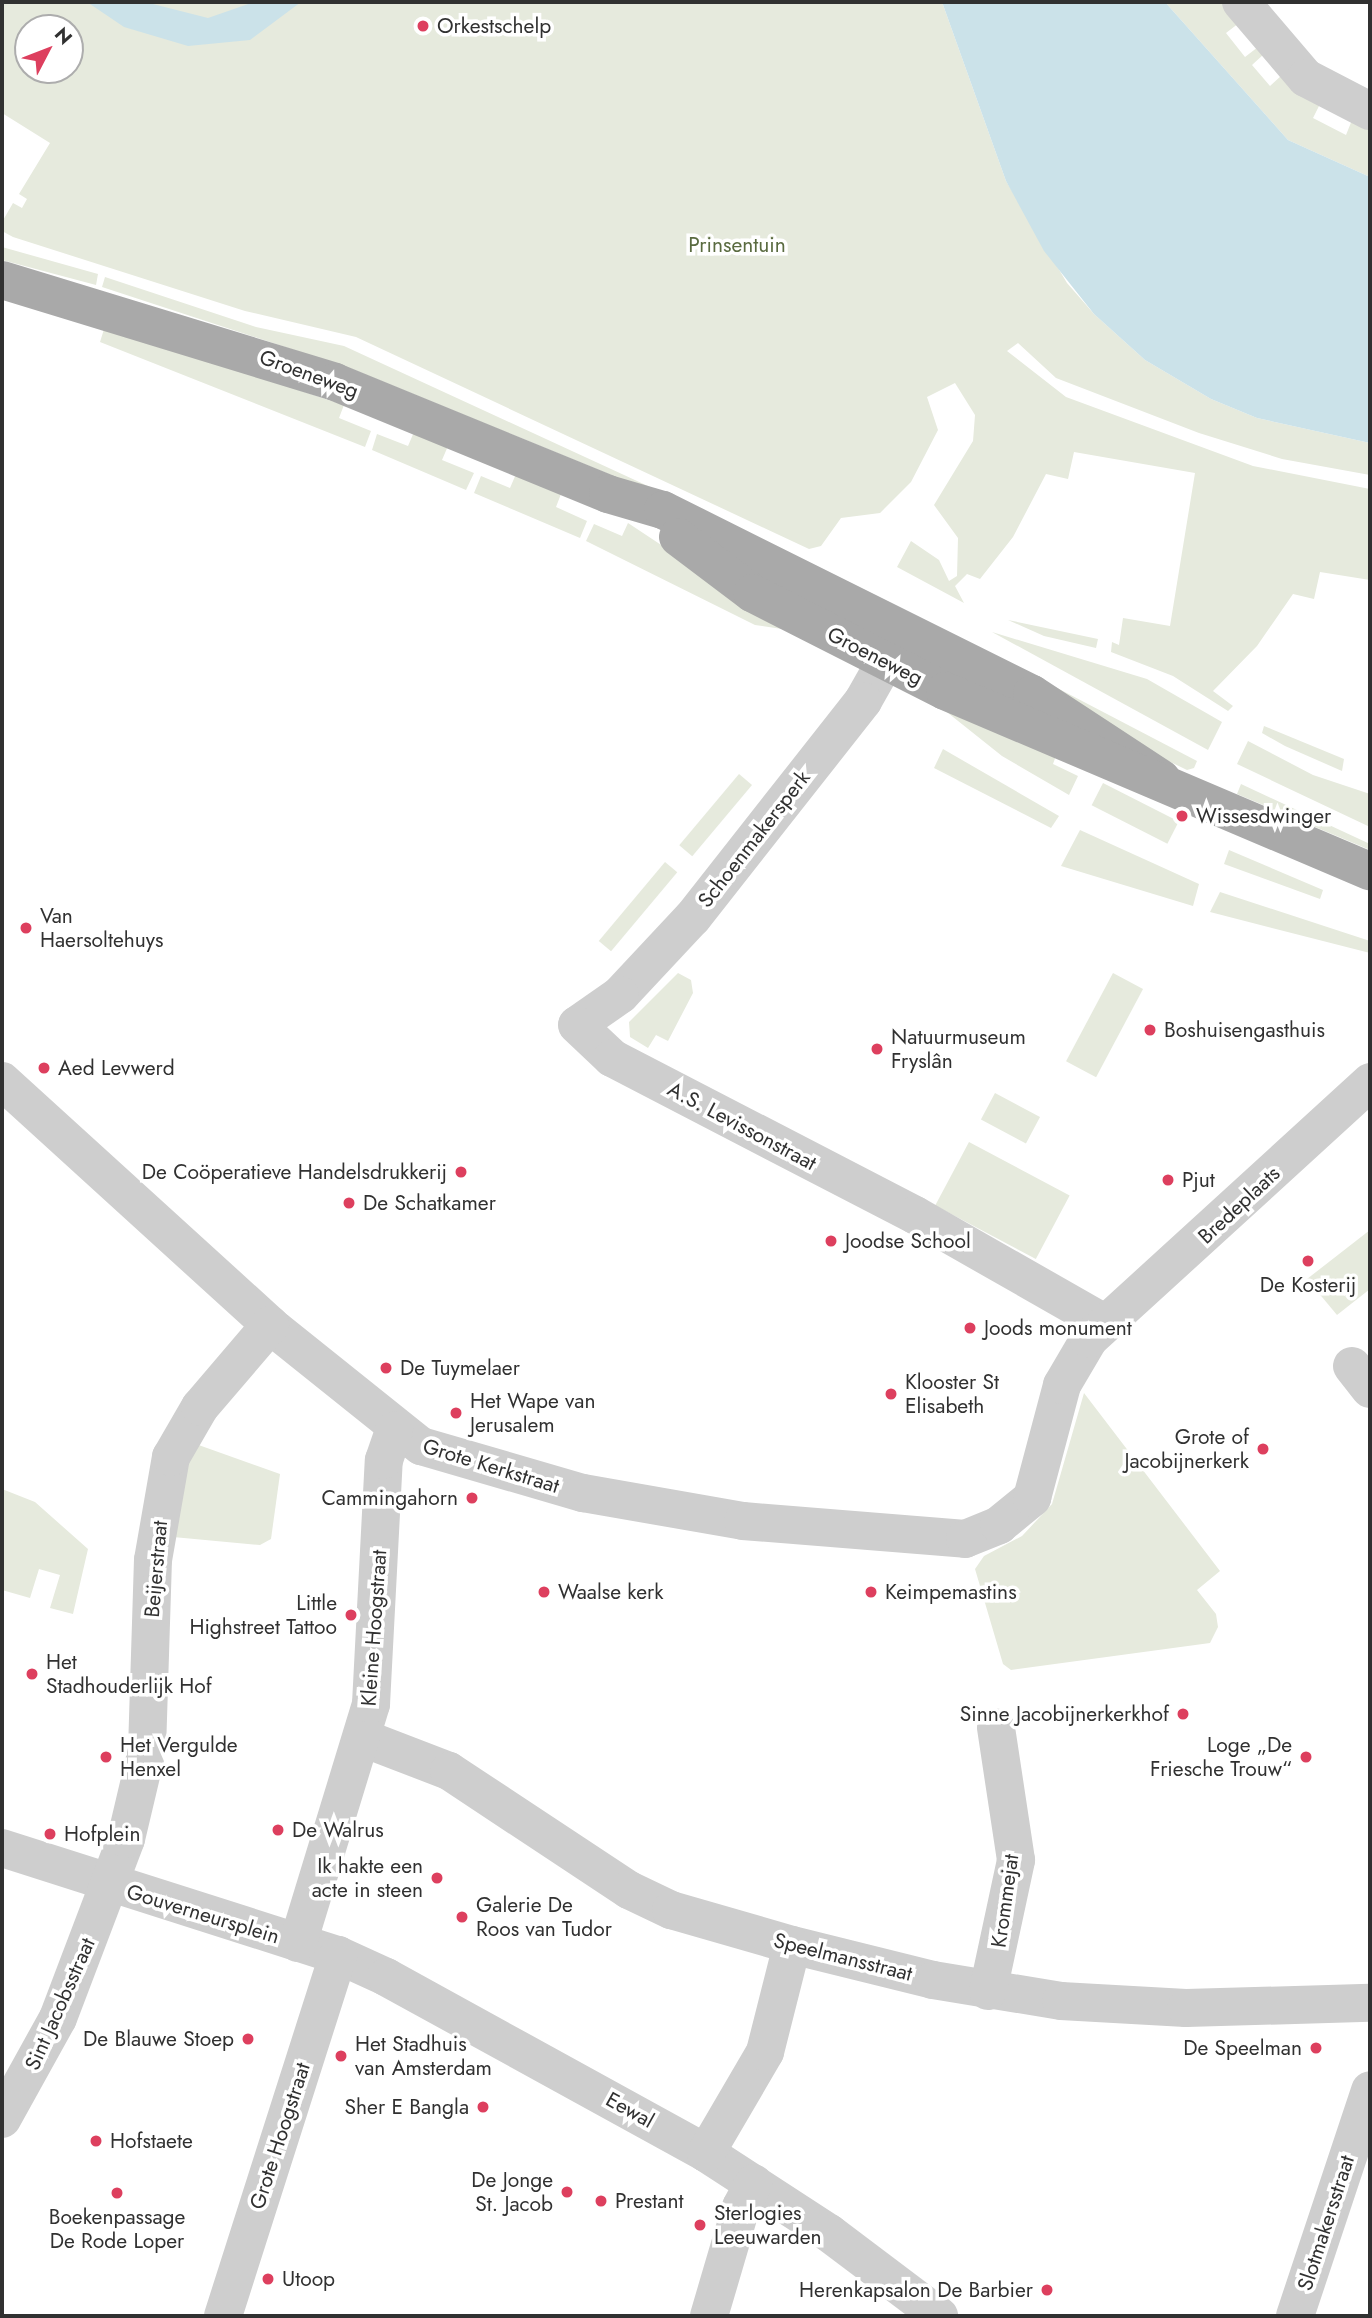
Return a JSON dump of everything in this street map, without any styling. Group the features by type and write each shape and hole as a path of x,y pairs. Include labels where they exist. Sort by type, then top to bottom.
{"main road":[{"name":"Groeneweg","path":"2,280 335,382 608,494 663,510 896,646 1032,694 1162,779 1370,871"}],"street":[{"path":"1241,2 1295,68 1331,95 1370,111"},
{"name":"Schoenmakersperk","path":"577,1025 620,995 692,918 896,646"},
{"name":"A.S. Levissonstraat","path":"577,1025 612,1058 915,1215 1104,1323"},
{"name":"Grote Kerkstraat","path":"2,1081 270,1325 394,1431 464,1462 583,1493 819,1532 944,1537"},
{"name":"Bredeplaats","path":"944,1537 965,1539 999,1525 1032,1498 1062,1385 1104,1323 1370,1082"},
{"name":"Beijerstraat","path":"109,1885 147,1750 153,1560 171,1457 200,1408 270,1325"},
{"name":"Kleine Hoogstraat","path":"298,1943 363,1738 374,1668 384,1460 394,1431"},
{"name":"Krommejat","path":"988,1991 1016,1860 996,1728"},
{"name":"Speelmansstraat","path":"363,1738 449,1771 629,1890 671,1910 792,1945 988,1991 1186,2008 1370,2003"},
{"path":"2,1848 109,1885"},
{"name":"Gouverneursplein","path":"109,1885 298,1943"},
{"name":"Sint Jacobsstraat","path":"2,2119 48,2041 109,1885"},
{"name":"Eewal","path":"298,1943 338,1955 706,2153 754,2183 939,2316"},
{"path":"706,2153 765,2052 792,1945"},
{"name":"Grote Hoogstraat","path":"223,2316 338,1955"},
{"name":"Slotmakersstraat","path":"1295,2316 1370,2090"},
{"path":"709,2316 754,2183"}],"green space":[{"name":"Prinsentuin","path":"2,2 942,2 1006,181 1067,283 1094,314 1145,360 1211,399 1257,418 1370,443 1370,475 1282,459 1199,433 1056,378 1018,343 1007,351 1066,397 1253,466 1370,489 1370,580 1320,572 1314,599 1293,594 1257,646 1213,691 1233,706 1228,711 1173,676 1111,652 1112,642 1119,645 1123,618 1170,626 1195,473 1074,452 1068,479 1046,474 1013,537 980,579 967,574 955,586 964,603 897,567 911,541 939,560 949,581 957,576 958,538 934,505 973,441 975,415 955,383 927,397 938,430 911,482 880,513 841,518 821,546 809,549 356,337 245,311 13,237 2,231 2,222 13,203 22,208 27,199 19,194 50,143 2,113"},
{"path":"1165,2 1223,2 1239,23 1226,33 1245,57 1258,47 1264,54 1252,65 1270,86 1282,75 1320,104 1313,118 1346,135 1352,120 1370,125 1370,177 1288,140"},
{"path":"2,247 98,274 96,285 2,260"},
{"path":"105,277 256,327 344,346 726,522 352,369 102,287"},
{"path":"105,326 344,405 339,418 371,431 365,447 100,342"},
{"path":"414,432 448,446 442,460 474,473 466,490 372,450 377,434 408,446"},
{"path":"516,474 561,494 556,507 587,521 580,538 474,493 481,476 510,488"},
{"path":"628,523 782,629 755,625 586,541 594,524 622,536"},
{"path":"1008,620 1098,639 1096,648 1044,636"},
{"path":"992,632 1147,679 1222,722 1208,750"},
{"path":"990,653 1197,761 1194,768 1187,770 1117,736"},
{"path":"938,705 1058,750 1053,764 1078,776 1069,795 1002,756"},
{"path":"1264,726 1344,759 1342,771 1262,733"},
{"path":"1248,741 1313,775 1370,794 1370,827 1237,764"},
{"path":"943,749 1059,816 1051,828 934,768"},
{"path":"739,774 752,785 692,856 679,845"},
{"path":"1103,783 1179,822 1167,844 1092,805"},
{"path":"1241,784 1370,844 1370,850 1237,794"},
{"path":"1080,830 1199,884 1193,906 1061,866"},
{"path":"1229,850 1323,890 1320,899 1224,864"},
{"path":"665,862 677,872 611,951 599,941"},
{"path":"1220,892 1370,941 1370,953 1210,912"},
{"path":"678,973 691,980 693,993 668,1041 656,1035 648,1048 630,1037 629,1022"},
{"path":"1113,973 1143,989 1096,1077 1066,1061"},
{"path":"995,1093 1040,1117 1026,1143 981,1119"},
{"path":"969,1142 1070,1196 1036,1259 935,1206"},
{"path":"1370,1230 1370,1289 1337,1315 1307,1279"},
{"path":"1084,1393 1220,1571 1197,1590 1216,1614 1218,1627 1210,1643 1011,1670 1003,1664 975,1569 984,1556 1022,1536 1052,1504"},
{"path":"193,1443 280,1474 271,1539 260,1545 173,1537"},
{"path":"2,1489 35,1502 88,1549 73,1614 50,1608 60,1575 39,1569 30,1598 2,1590"}],"water":[{"path":"87,2 145,2 208,18 254,2 301,2 250,40 188,46 124,27"},
{"path":"942,2 1165,2 1288,140 1370,177 1370,443 1257,418 1211,399 1145,360 1094,314 1044,251 1006,181"}],"place":[{"name":"Orkestschelp","path":"423,26"},
{"name":"Wissesdwinger","path":"1182,816"},
{"name":"Van Haersoltehuys","path":"26,928"},
{"name":"Boshuisengasthuis","path":"1150,1030"},
{"name":"Natuurmuseum Fryslân","path":"877,1049"},
{"name":"Aed Levwerd","path":"44,1068"},
{"name":"De Coöperatieve Handelsdrukkerij","path":"461,1172"},
{"name":"Pjut","path":"1168,1180"},
{"name":"De Schatkamer","path":"349,1203"},
{"name":"Joodse School","path":"831,1241"},
{"name":"De Kosterij","path":"1308,1261"},
{"name":"Joods monument","path":"970,1328"},
{"name":"De Tuymelaer","path":"386,1368"},
{"name":"Klooster St Elisabeth","path":"891,1394"},
{"name":"Het Wape van Jerusalem","path":"456,1413"},
{"name":"Grote of Jacobijnerkerk","path":"1263,1449"},
{"name":"Cammingahorn","path":"472,1498"},
{"name":"Waalse kerk","path":"544,1592"},
{"name":"Keimpemastins","path":"871,1592"},
{"name":"Little Highstreet Tattoo","path":"351,1615"},
{"name":"Het Stadhouderlijk Hof","path":"32,1674"},
{"name":"Sinne Jacobijnerkerkhof","path":"1183,1714"},
{"name":"Het Vergulde Henxel","path":"106,1757"},
{"name":"Loge „De Friesche Trouw“","path":"1306,1757"},
{"name":"De Walrus","path":"278,1830"},
{"name":"Hofplein","path":"50,1834"},
{"name":"Ik hakte een acte in steen","path":"437,1878"},
{"name":"Galerie De Roos van Tudor","path":"462,1917"},
{"name":"De Blauwe Stoep","path":"248,2039"},
{"name":"De Speelman","path":"1316,2048"},
{"name":"Het Stadhuis van Amsterdam","path":"341,2056"},
{"name":"Sher E Bangla","path":"483,2107"},
{"name":"Hofstaete","path":"96,2141"},
{"name":"De Jonge St. Jacob","path":"567,2192"},
{"name":"Boekenpassage De Rode Loper","path":"117,2193"},
{"name":"Prestant","path":"601,2201"},
{"name":"Sterlogies Leeuwarden","path":"700,2225"},
{"name":"Utoop","path":"268,2279"},
{"name":"Herenkapsalon De Barbier","path":"1047,2290"}]}
